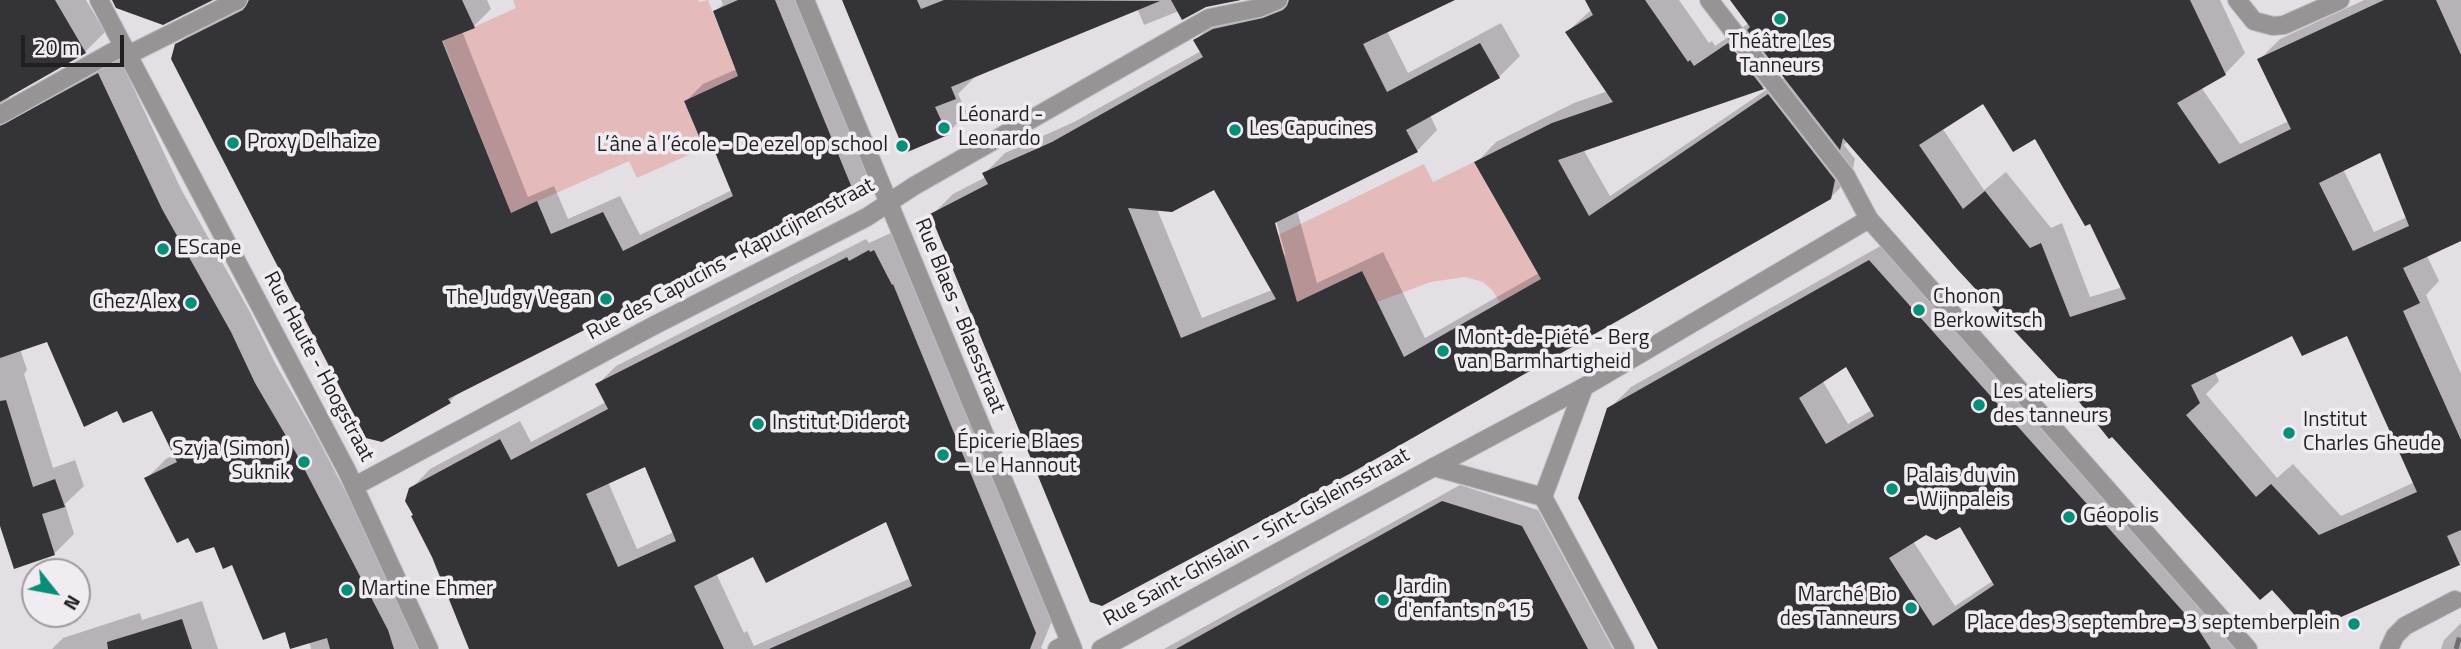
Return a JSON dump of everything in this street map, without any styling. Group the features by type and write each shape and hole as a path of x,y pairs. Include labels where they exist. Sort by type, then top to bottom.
{"street":[{"name":"Rue Haute - Hoogstraat","path":"99,0 355,486 429,649"},
{"path":"0,115 125,51 238,0"},
{"name":"Rue Blaes - Blaesstraat","path":"805,0 1067,647"},
{"name":"Rue des Capucins - Kapucijnenstraat","path":"355,486 653,326 867,217 1209,19 1259,8 1278,0"},
{"path":"1709,0 1846,176 1869,219 2248,649"},
{"path":"2237,0 2254,21 2273,26 2284,25 2340,0"},
{"path":"1543,497 1584,387 1869,219"},
{"name":"Rue Saint-Ghislain - Sint-Gisleinsstraat","path":"1101,649 1584,387"},
{"path":"1434,467 1543,497 1625,649"},
{"path":"2389,649 2395,636 2405,626 2455,600"}],"shaded area":[{"path":"513,0 708,0 738,76 684,101 704,148 637,178 629,161 511,213 443,41 516,8"},
{"path":"1474,162 1541,279 1500,303 1493,291 1483,282 1465,277 1431,282 1377,302 1362,271 1297,302 1278,235 1424,164 1433,182"}],"building":[{"path":"0,0 55,0 86,53 0,102"},
{"path":"112,0 213,0 163,25 116,8"},
{"path":"249,0 462,0 475,28 442,41 511,213 537,201 551,234 603,212 623,251 733,196 712,145 704,148 684,101 738,76 713,11 738,0 775,0 852,188 847,199 448,399 451,403 382,442 366,438 171,59 175,44 243,10"},
{"path":"842,0 917,0 921,9 944,0 1160,1 951,87 956,99 935,107 948,135 905,153"},
{"path":"1171,0 1241,0 1206,7 1182,20"},
{"path":"1289,0 1455,0 1363,44 1387,92 1480,43 1500,78 1406,130 1418,152 1275,223 1297,302 1362,271 1404,357 1541,279 1474,162 1552,123 1613,102 1565,32 1593,15 1585,0 1645,0 1688,62 1690,60 1694,66 1728,43 1764,89 1558,160 1589,216 1768,94 1835,180 1831,199 1353,472 1102,606 1090,602 930,214 988,184 982,173 1052,142 1203,57 1193,40 1213,29 1263,18 1287,6","holes":["1214,190 1276,299 1181,338 1128,208 1172,212"]},
{"path":"1730,0 2190,0 2226,75 2177,103 2219,164 2291,129 2257,59 2384,0 2436,0 2461,55 2461,241 2403,268 2420,303 2403,311 2461,440 2461,530 2447,536 2460,565 2309,631 2272,590 2260,600 2112,437 2109,439 2072,393 1957,269 1843,138 1840,150 1747,30 1750,27","holes":["1983,104 2013,152 2035,139 2085,226 2090,224 2126,299 2070,317 2041,243 2030,248 1985,191 1963,209 1919,145","2380,153 2409,226 2353,251 2319,183","2292,336 2302,356 2347,336 2417,492 2319,535 2271,484 2256,497 2186,415 2200,403 2191,385"]},
{"path":"98,73 162,209 231,332 255,383 296,453 388,630 394,649 330,649 327,638 290,649 285,632 263,640 232,565 223,569 214,547 196,553 188,538 177,543 144,478 177,462 152,411 123,423 117,411 84,427 47,342 0,358 0,126"},
{"path":"874,250 893,284 1036,633 1030,649 769,649 912,586 886,522 766,583 753,557 694,586 724,649 469,649 432,557 405,501 409,488 500,439 511,460 608,409 595,384 847,257 849,261","holes":["645,467 676,541 618,567 586,494"]},
{"path":"1869,260 2196,626 2211,649 1658,649 1578,498 1607,408","holes":["1846,367 1874,416 1826,444 1799,398","1960,527 1994,585 1933,626 1889,558 1926,535 1936,540"]},
{"path":"6,400 33,487 55,479 65,507 42,514 55,555 46,558 21,558 21,567 14,569 0,526 0,401"},
{"path":"1442,501 1522,526 1588,649 1176,649"},
{"path":"182,619 192,649 108,649 107,642"}],"railway":[{"path":"2456,649 2461,632"}],"place":[{"name":"Théâtre Les Tanneurs","path":"1780,19"},
{"name":"Léonard - Leonardo","path":"944,128"},
{"name":"Les Capucines","path":"1235,130"},
{"name":"Proxy Delhaize","path":"233,143"},
{"name":"L’âne à l’école - De ezel op school","path":"902,146"},
{"name":"EScape","path":"163,249"},
{"name":"The Judgy Vegan","path":"606,299"},
{"name":"Chez Alex","path":"191,303"},
{"name":"Chonon Berkowitsch","path":"1919,310"},
{"name":"Mont-de-Piété - Berg van Barmhartigheid","path":"1443,351"},
{"name":"Les ateliers des tanneurs","path":"1979,405"},
{"name":"Institut Diderot","path":"758,424"},
{"name":"Institut Charles Gheude","path":"2289,433"},
{"name":"Épicerie Blaes – Le Hannout","path":"943,455"},
{"name":"Szyja (Simon) Suknik","path":"304,462"},
{"name":"Palais du vin - Wijnpaleis","path":"1892,489"},
{"name":"Géopolis","path":"2069,517"},
{"name":"Martine Ehmer","path":"347,590"},
{"name":"Jardin d'enfants n°15","path":"1383,600"},
{"name":"Marché Bio des Tanneurs","path":"1911,608"},
{"name":"Place des 3 septembre - 3 septemberplein","path":"2354,624"}]}
